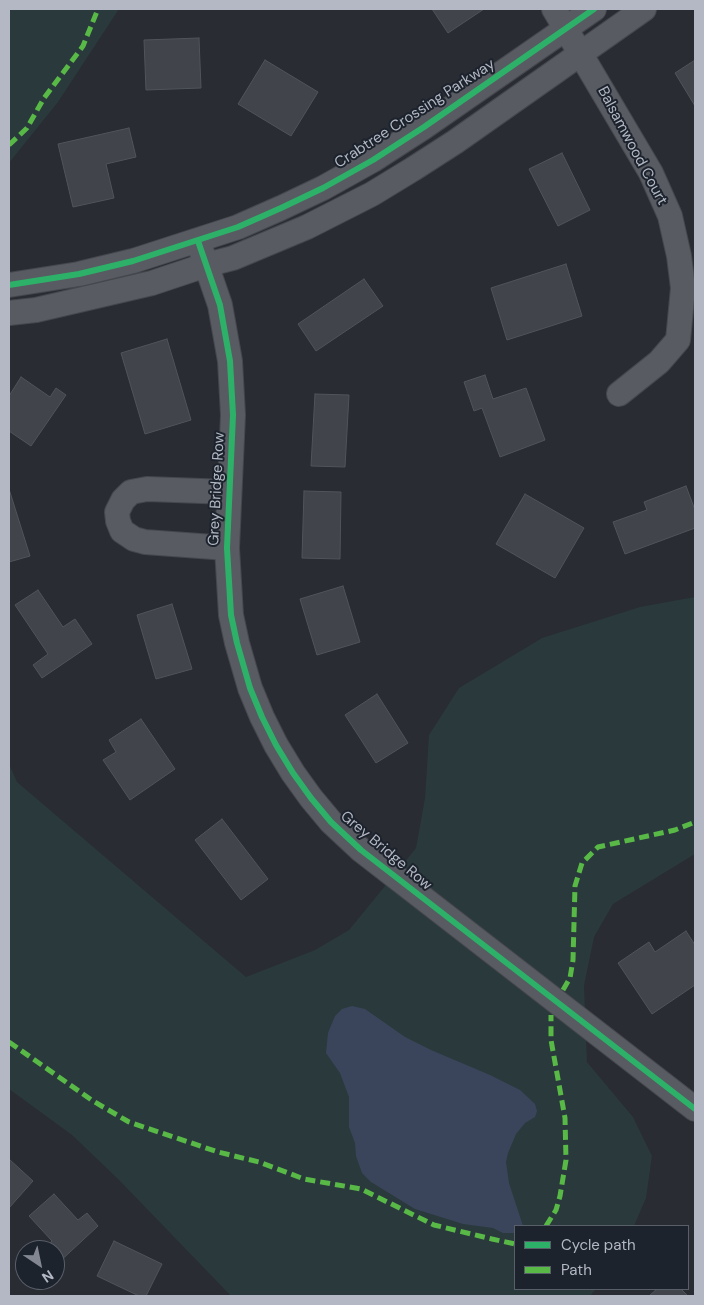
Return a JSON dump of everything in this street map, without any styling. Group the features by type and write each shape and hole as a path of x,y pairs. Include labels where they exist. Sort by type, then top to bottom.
{"street":[{"name":"Crabtree Crossing Parkway","path":"9,285 79,274 133,261 238,227 281,208 323,188 373,160 424,127 560,18 594,9"},
{"path":"9,313 36,310 152,283 233,258 307,227 372,194 455,142 644,9"},
{"name":"Balsamwood Court","path":"560,18 651,173 670,216 689,289 687,342 619,394"},
{"name":"Grey Bridge Row","path":"198,241 220,305 230,362 233,414 227,548 231,615 250,688 276,745 310,798 331,822 396,878 693,1103"},
{"name":"Grey Bridge Row","path":"227,548 145,542 134,539 122,531 117,512 123,500 131,492 147,489 229,492"}],"shaded area":[{"path":"9,9 119,9 58,102 9,163"},
{"path":"695,597 695,854 613,904 594,937 584,986 587,1062 633,1117 652,1156 646,1198 634,1225 514,1225 514,1290 595,1290 590,1296 231,1296 118,1179 72,1135 9,1089 9,764 17,782 246,977 315,950 349,930 416,848 425,798 429,735 459,688 542,638 640,607"}],"water":[{"path":"352,1006 365,1009 405,1037 520,1090 535,1104 537,1111 535,1117 525,1123 516,1134 506,1162 509,1183 523,1225 514,1225 514,1233 503,1233 493,1228 463,1224 415,1209 371,1182 362,1173 349,1127 349,1097 340,1073 326,1053 328,1033 335,1016 342,1009"}],"building":[{"path":"432,9 484,9 448,33"},
{"path":"199,38 201,88 146,90 144,40"},
{"path":"265,60 318,92 291,136 238,104"},
{"path":"695,60 695,106 675,73"},
{"path":"129,128 136,157 106,164 114,198 73,207 58,144"},
{"path":"562,153 590,210 558,226 529,169"},
{"path":"566,264 582,316 507,340 491,288"},
{"path":"364,279 383,306 316,351 298,324"},
{"path":"167,339 191,420 145,434 121,353"},
{"path":"485,375 493,399 526,388 545,440 500,457 482,408 474,411 464,382"},
{"path":"21,377 50,397 56,388 66,395 31,446 9,431 9,396"},
{"path":"315,394 349,395 345,467 311,466"},
{"path":"686,486 695,510 695,528 625,554 613,522 647,510 644,502"},
{"path":"9,489 30,556 9,562"},
{"path":"304,491 341,492 340,559 302,558"},
{"path":"525,494 584,528 555,578 496,544"},
{"path":"343,586 360,642 317,655 300,599"},
{"path":"38,590 63,627 75,619 92,644 42,678 33,665 48,654 15,605"},
{"path":"172,604 192,669 156,679 137,615"},
{"path":"377,694 408,743 376,763 345,715"},
{"path":"141,719 175,769 130,800 103,760 116,752 109,740"},
{"path":"222,819 268,879 241,900 195,840"},
{"path":"686,931 695,945 695,985 652,1014 618,963 649,942 655,952"},
{"path":"9,1159 33,1181 9,1208"},
{"path":"54,1194 78,1220 87,1213 98,1226 65,1257 65,1240 51,1240 29,1216"},
{"path":"114,1241 162,1264 146,1296 139,1296 97,1276"},
{"path":"656,1290 682,1290 688,1296 649,1296"}],"marked path":[{"path":"9,145 27,128 44,98 83,46 98,9"},
{"path":"563,990 570,978 573,960 575,886 582,863 598,847 675,830 695,822"},
{"path":"547,1225 556,1210 566,1160 565,1118 551,1040 551,1015"},
{"path":"9,1042 93,1101 129,1122 218,1152 259,1162 304,1179 361,1189 434,1225 514,1244"}],"cycle path":[{"path":"9,285 79,274 133,261 238,227 281,208 323,188 373,160 424,127 594,9"},
{"path":"198,241 220,305 230,361 233,415 227,548 231,615 250,688 276,745 311,798 331,822 361,850 695,1109"}]}
